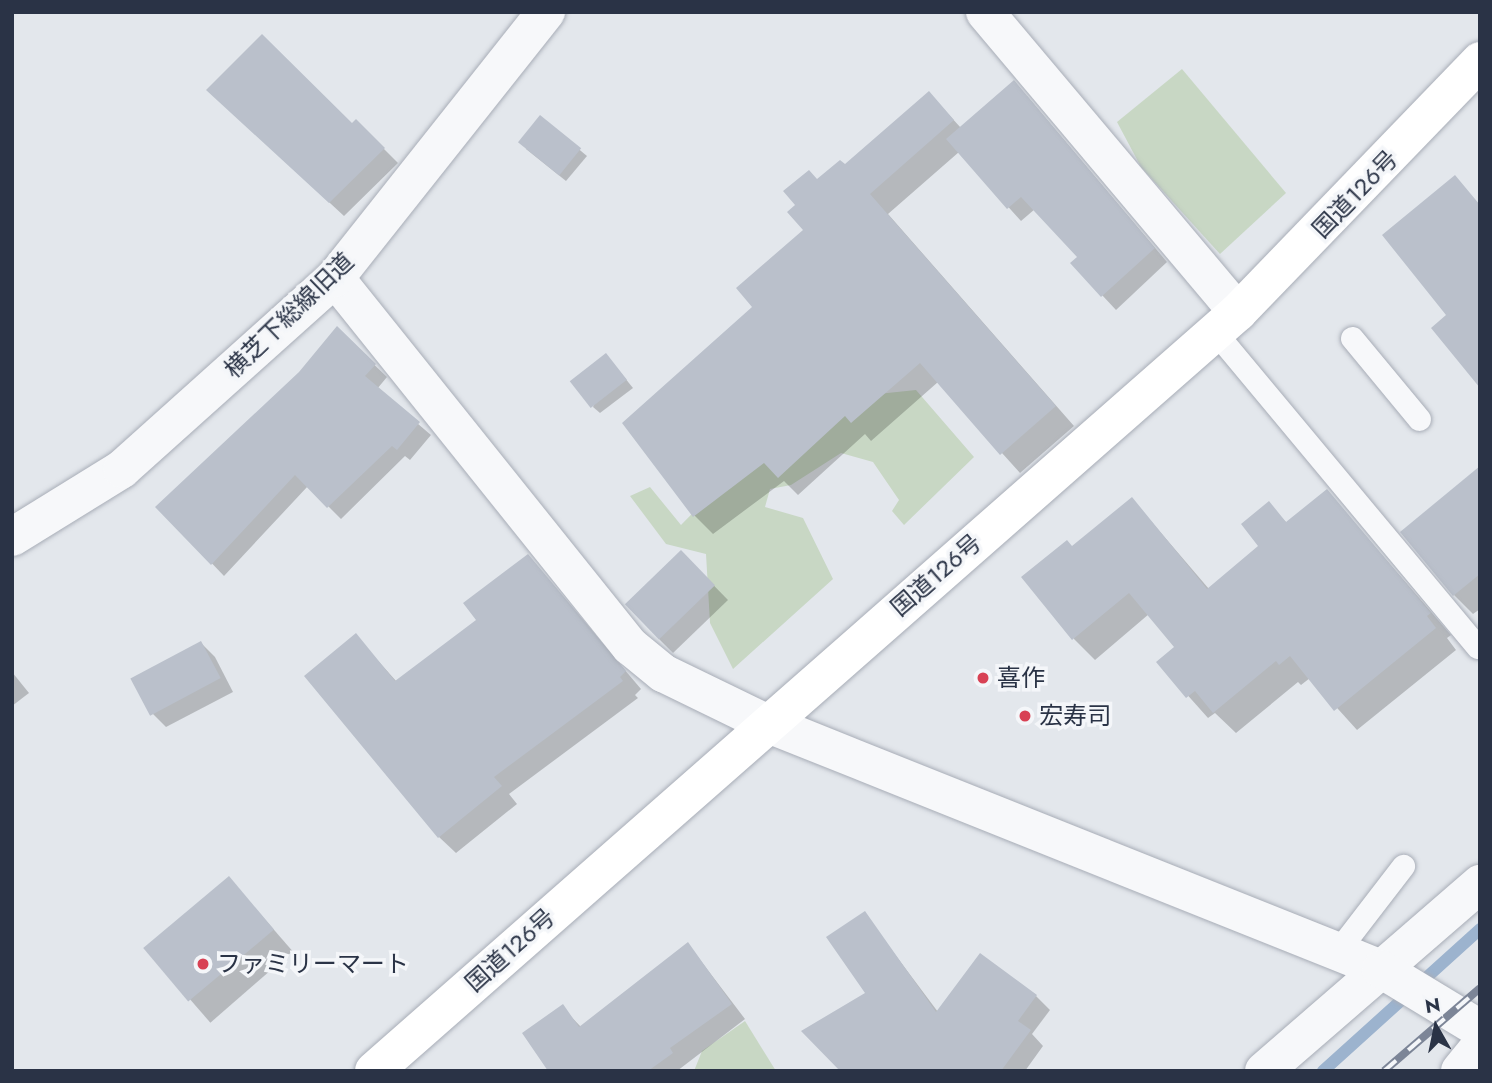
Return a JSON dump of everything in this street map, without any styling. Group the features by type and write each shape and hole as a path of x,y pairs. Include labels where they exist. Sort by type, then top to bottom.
{"highway":[{"name":"国道126号","path":"374,1071 766,723 1226,322 1480,61"}],"street":[{"name":"横芝下総線旧道","path":"12,537 122,469 335,278 546,12"},
{"path":"985,12 1226,322"},
{"path":"335,278 630,646 663,673 766,723 1385,971 1441,1002 1480,1028"},
{"path":"1264,1071 1385,971 1480,884"},
{"path":"1460,1071 1480,1046"}],"lane":[{"path":"1226,322 1477,647"},
{"path":"1352,338 1419,419"},
{"path":"1336,953 1403,866"}],"green space":[{"path":"1182,69 1286,193 1220,254 1141,167 1117,122"},
{"path":"916,390 974,457 904,525 892,511 899,500 873,462 841,453 791,485 770,489 765,507 803,518 833,579 733,669 710,623 706,554 666,544 630,496 650,487 681,525 740,465 849,397"},
{"path":"745,1021 776,1071 694,1071 702,1051"}],"building":[{"path":"262,34 352,123 356,119 385,148 329,203 206,90"},
{"path":"1014,80 1155,248 1101,297 1070,263 1077,257 1021,197 1007,209 946,139"},
{"path":"929,91 954,120 870,194 1056,406 1000,455 920,363 851,423 845,416 778,478 764,463 693,517 622,423 752,307 736,288 803,230 787,212 795,205 783,191 809,170 817,179 840,160 845,164"},
{"path":"540,115 581,148 559,176 518,142"},
{"path":"1455,175 1480,205 1480,388 1431,328 1446,315 1382,235"},
{"path":"337,326 376,364 365,376 420,422 397,450 392,446 327,508 295,475 211,565 155,507 299,372"},
{"path":"606,353 627,380 591,408 570,381"},
{"path":"1480,466 1480,574 1453,596 1400,532"},
{"path":"1327,489 1431,613 1427,616 1436,628 1334,711 1290,656 1279,665 1276,661 1213,713 1195,691 1186,698 1156,662 1174,647 1129,593 1072,640 1021,577 1067,540 1072,546 1132,497 1207,589 1258,546 1241,524 1269,501 1286,522"},
{"path":"681,550 715,585 659,639 625,604"},
{"path":"528,554 626,671 620,677 623,681 494,777 502,786 438,838 304,676 356,633 395,681 476,620 463,603"},
{"path":"201,641 221,678 150,716 130,679"},
{"path":"229,876 274,930 188,1002 143,948"},
{"path":"865,911 936,1012 980,953 1037,995 1018,1021 1031,1030 1001,1071 840,1071 801,1031 865,993 826,937"},
{"path":"688,942 732,1004 670,1048 673,1053 648,1071 548,1071 522,1033 563,1004 579,1027"}],"waterway":[{"path":"1323,1071 1480,929"}],"railway":[{"path":"1384,1071 1480,988"}],"place":[{"name":"喜作","path":"983,678"},
{"name":"宏寿司","path":"1025,716"},
{"name":"ファミリーマート","path":"203,964"}]}
